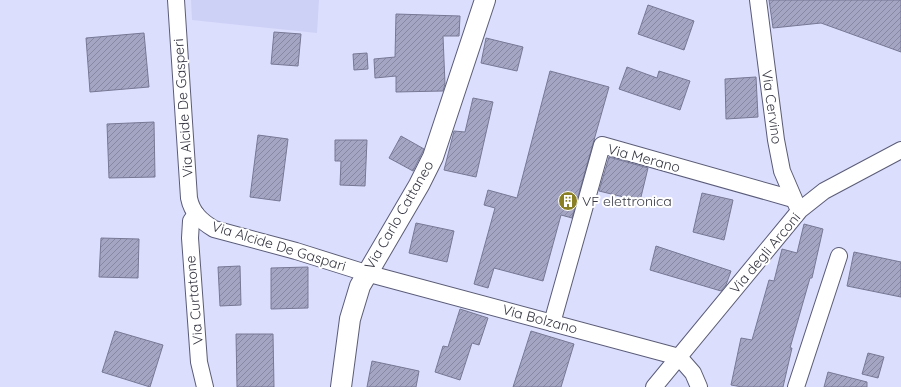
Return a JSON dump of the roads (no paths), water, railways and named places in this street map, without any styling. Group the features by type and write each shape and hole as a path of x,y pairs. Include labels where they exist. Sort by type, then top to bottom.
{"street":[{"name":"Via Alcide De Gasperi","path":"176,0 188,198 196,214"},
{"name":"Via Carlo Cattaneo","path":"341,387 350,319 360,286 366,273 420,185 432,157 485,0"},
{"name":"Via Cervino","path":"758,0 776,140 782,171 796,205"},
{"name":"Via Merano","path":"552,323 602,145 796,205"},
{"name":"Via degli Arconi","path":"654,387 679,357 796,205 901,150"},
{"name":"Via Alcide De Gaspari","path":"196,214 214,229 296,251 366,273"},
{"name":"Via Curtatone","path":"196,214 191,221 190,238 200,362 205,387"},
{"path":"796,387 839,256"},
{"name":"Via Bolzano","path":"366,273 679,357"},
{"path":"679,357 693,373 699,387"}],"place":[{"name":"VF elettronica","path":"568,201"}]}
